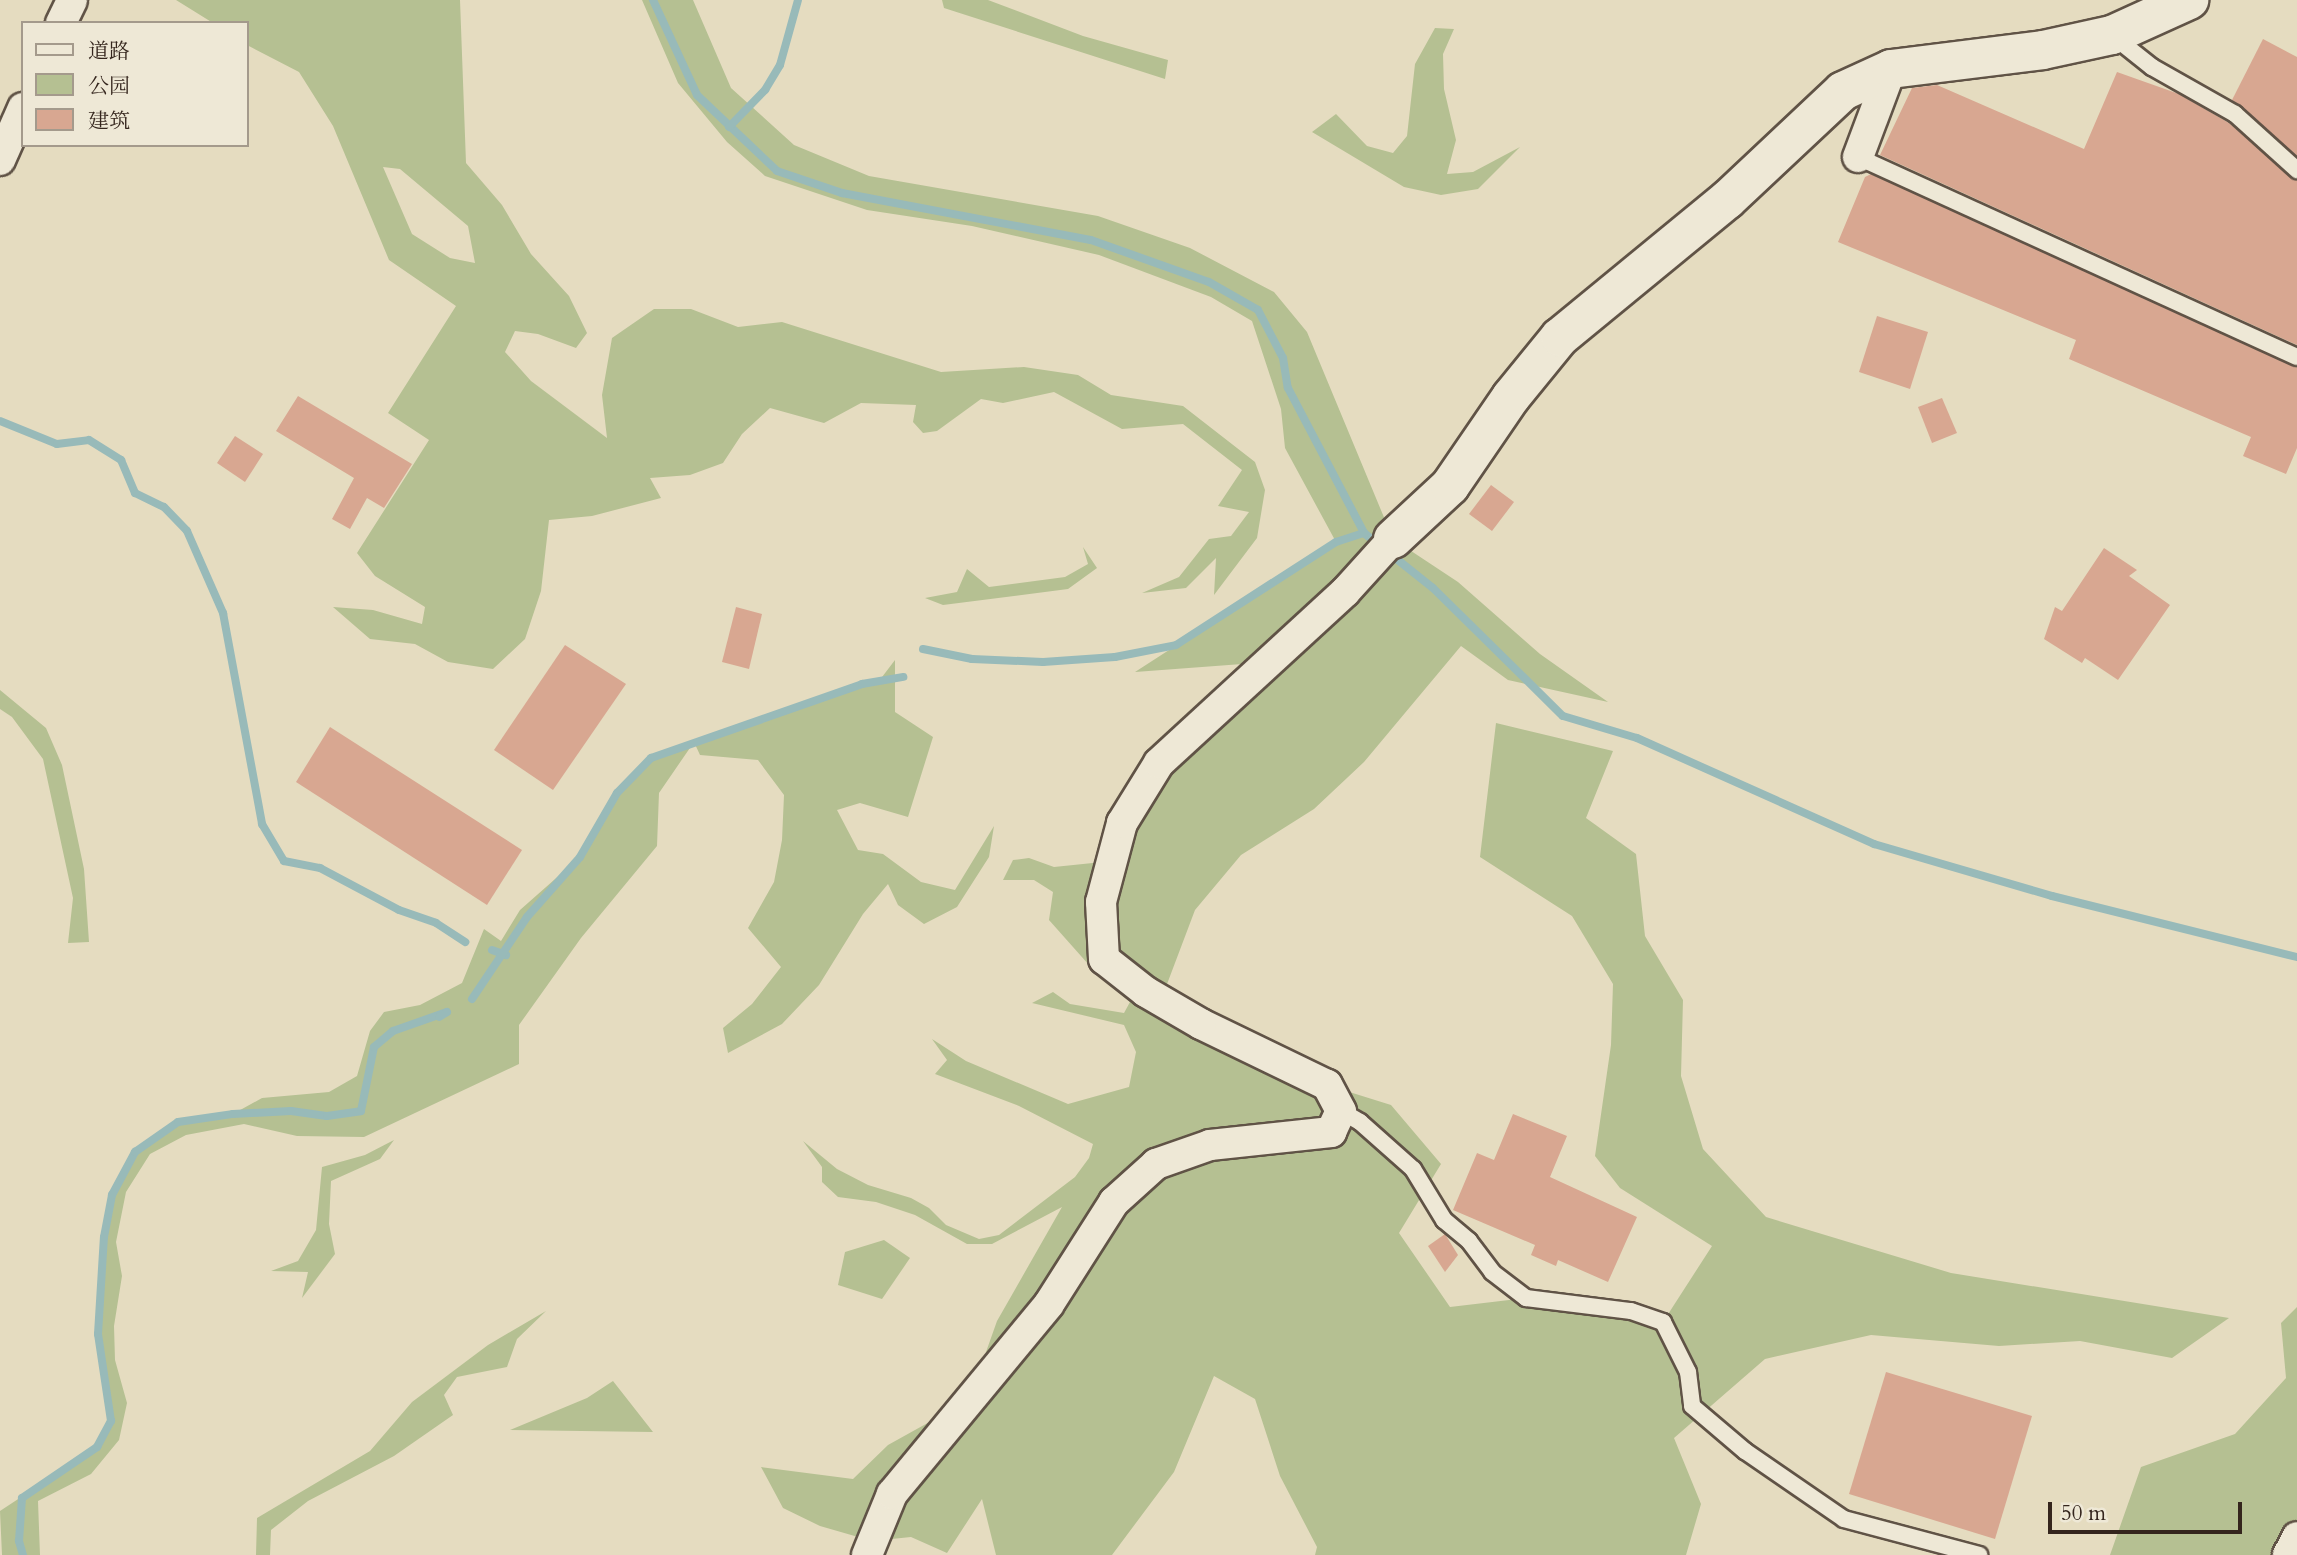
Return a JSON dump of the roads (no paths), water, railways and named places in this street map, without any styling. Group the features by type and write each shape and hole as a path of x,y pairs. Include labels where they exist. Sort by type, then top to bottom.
{"street":[{"path":"62,21 72,0"},
{"path":"867,1555 892,1494 1056,1294 1114,1202 1156,1164 1210,1145 1331,1132 1341,1111 1327,1085 1261,1056 1146,992 1104,959 1101,902 1122,823 1159,763 1450,486 1511,397 1560,337 1727,200 1843,91 1891,69 2043,50 2112,35 2189,0"},
{"path":"1858,157 1891,69"},
{"path":"0,160 21,113"},
{"path":"2288,1555 2297,1537"}],"lane":[{"path":"2112,35 2152,67 2235,114 2297,170"},
{"path":"1858,157 2297,357"},
{"path":"1341,1111 1360,1122 1413,1169 1444,1220 1469,1241 1492,1272 1526,1298 1631,1311 1663,1322 1688,1372 1692,1406 1745,1451 1844,1519 1979,1555"}],"waterway":[{"path":"653,0 697,95 777,171 842,193 1091,240 1209,282 1258,310 1283,358 1288,388 1364,533 1433,588 1563,716 1637,738 1874,844 2052,896 2297,957"},
{"path":"729,127 765,90 780,65 798,0"},
{"path":"0,421 57,444 89,440 121,460 135,493 164,507 187,531 223,613 262,824 284,861 320,868 399,910 436,923 465,942"},
{"path":"923,649 972,659 1043,662 1115,657 1176,645 1336,542 1364,533"},
{"path":"472,999 527,917 580,857 617,793 651,758 862,684 903,677"},
{"path":"492,950 506,955"},
{"path":"23,1555 19,1541 22,1498 97,1447 111,1421 98,1334 104,1237 112,1195 135,1152 178,1122 233,1114 291,1111 327,1116 361,1111 374,1047 393,1031 447,1012 439,1017"}]}
